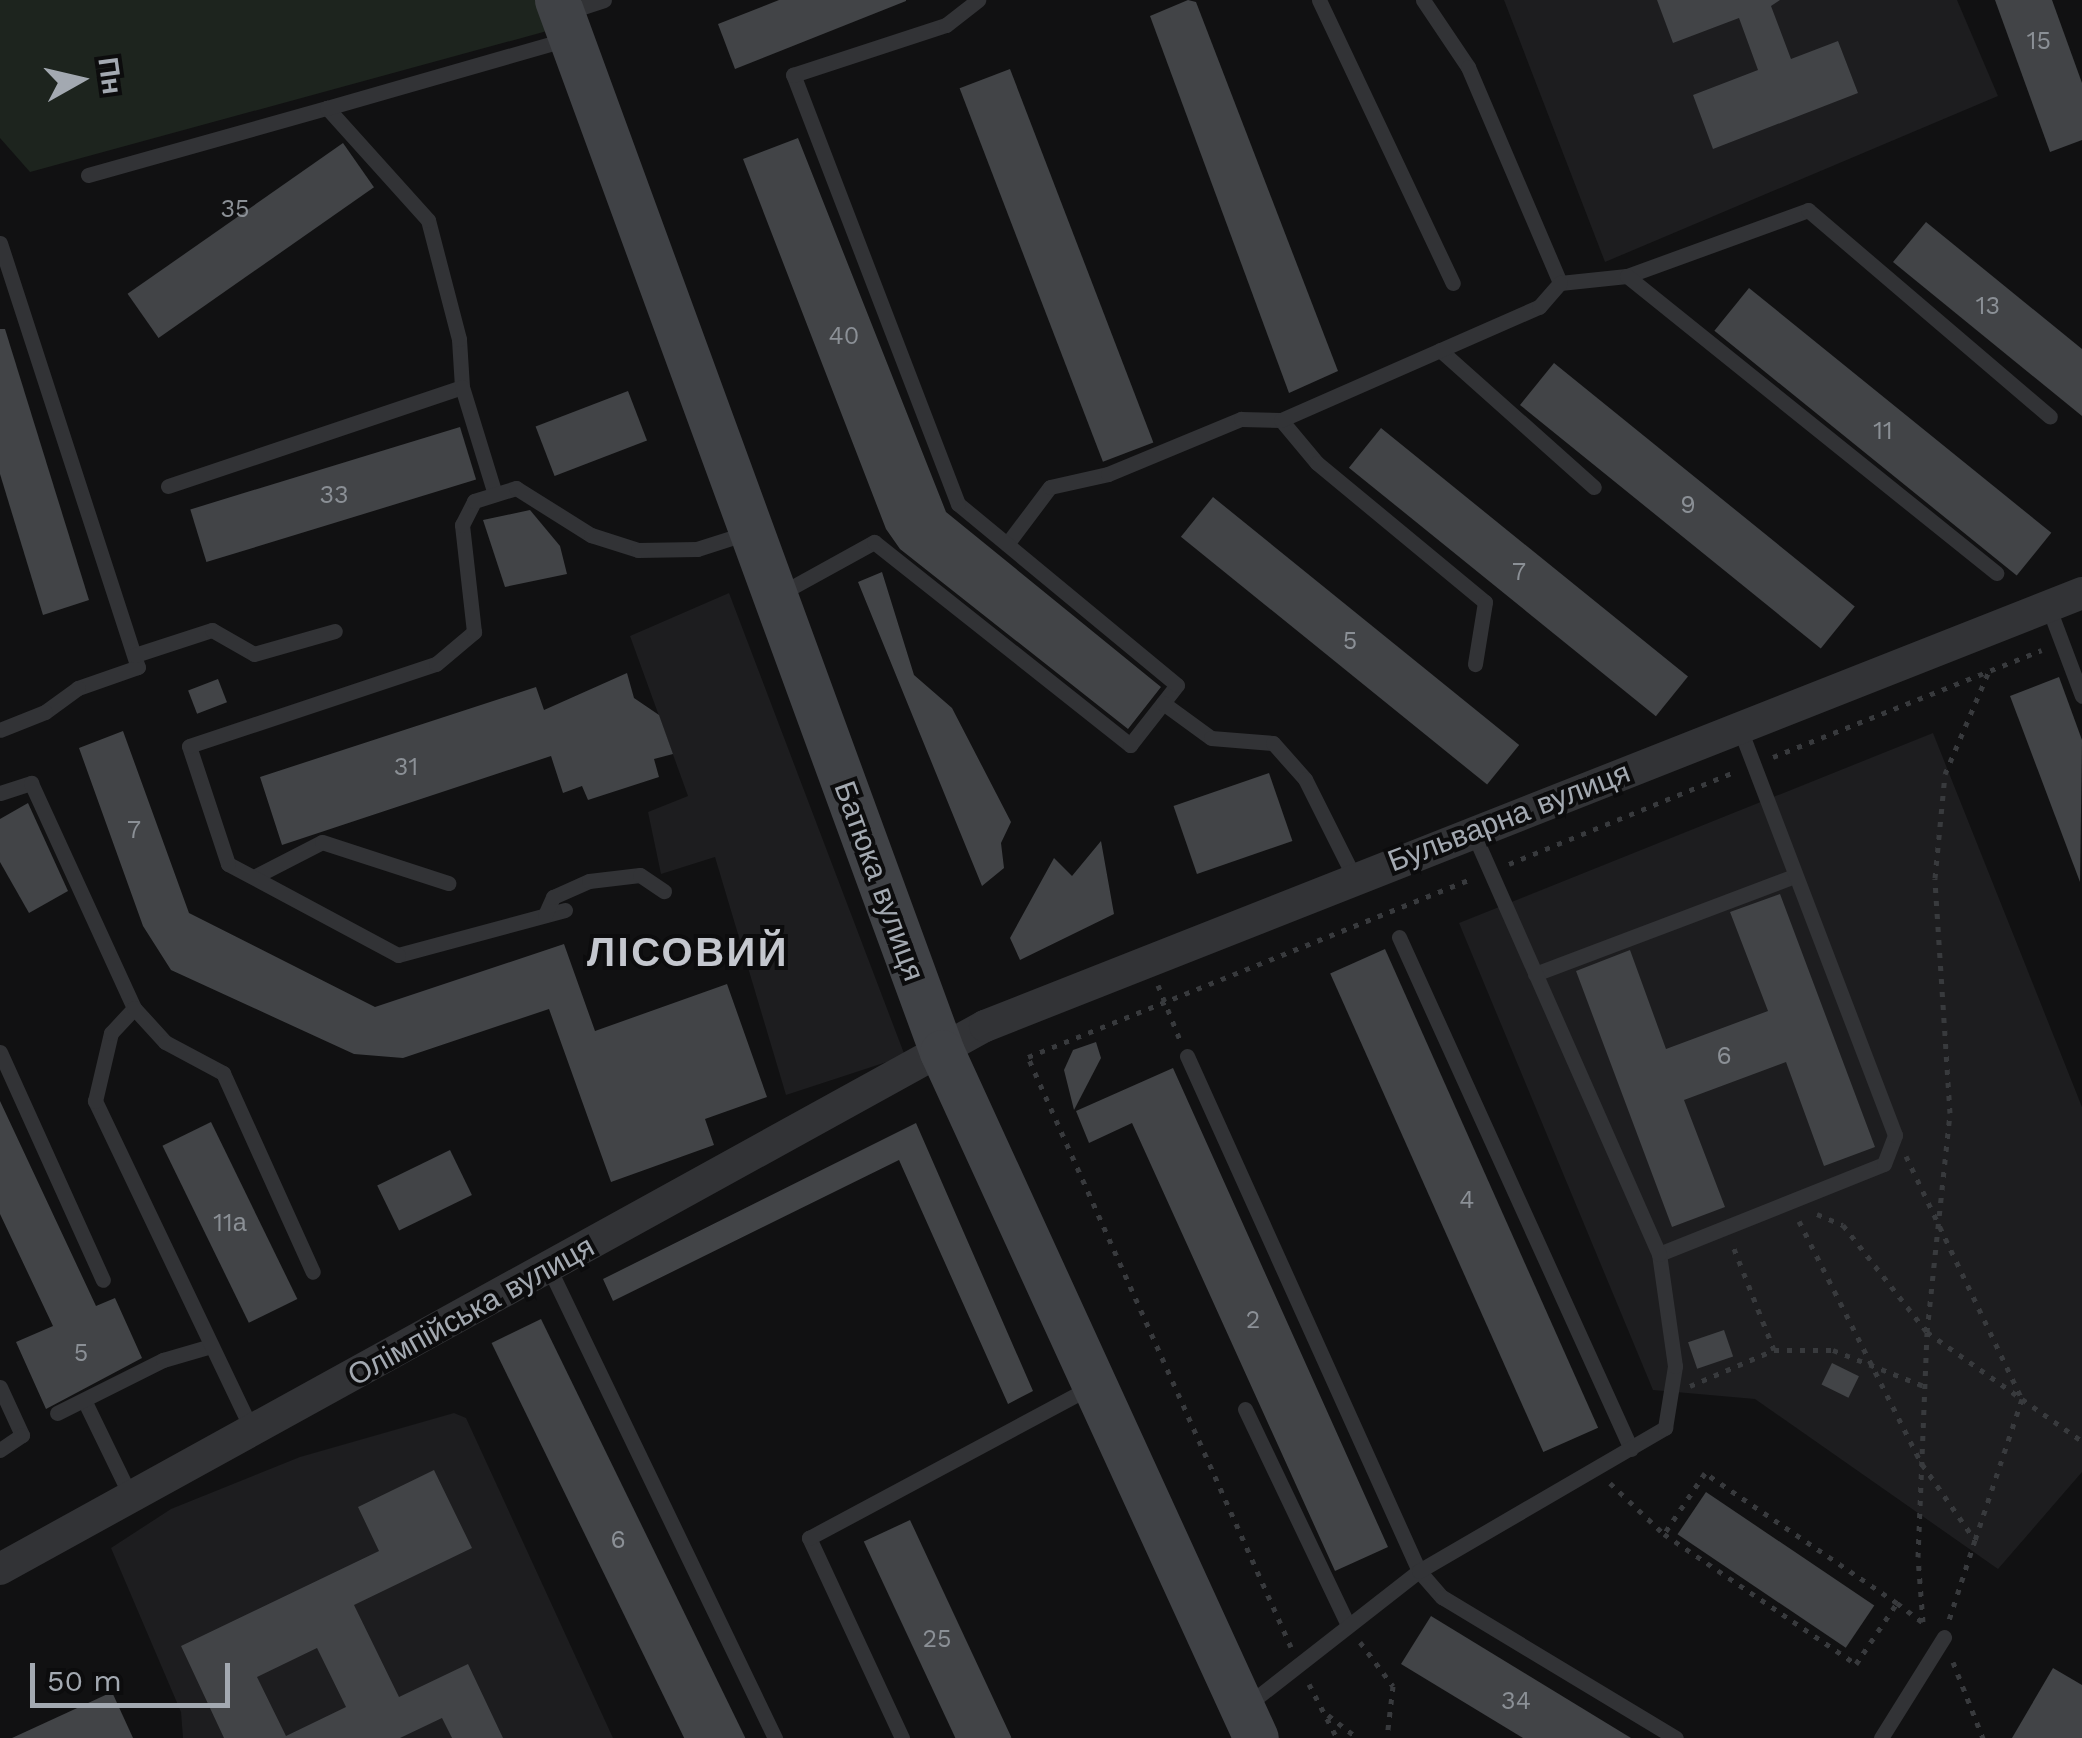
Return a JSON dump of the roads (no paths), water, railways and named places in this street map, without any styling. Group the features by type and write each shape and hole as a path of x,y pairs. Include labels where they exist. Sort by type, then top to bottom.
{"street":[{"name":"Батюка вулиця","path":"563,18 942,1052 1249,1723"},
{"name":"Бульварна вулиця","path":"942,1052 984,1026 1146,957 2082,593"},
{"name":"Олімпійська вулиця","path":"0,1569 942,1052"}],"lane":[{"path":"88,175 328,108 604,0"},
{"path":"774,597 874,542 1130,745 1178,685 958,504 793,75 946,25 978,0"},
{"path":"1319,0 1453,283"},
{"path":"1422,0 1468,67 1560,283"},
{"path":"328,108 428,220 459,339 462,387 495,494"},
{"path":"1007,544 1050,487 1108,474 1241,419 1281,420 1539,306 1560,283 1627,276 1808,210 2050,417"},
{"path":"0,243 138,667 78,688 45,712 0,730"},
{"path":"1627,276 1997,573"},
{"path":"1440,350 1594,487"},
{"path":"168,486 462,387"},
{"path":"1281,420 1317,463 1485,602 1475,664"},
{"path":"565,910 398,955 228,864 189,746 436,664 474,632 462,525 474,501 516,488 591,535 638,550 697,549 751,532"},
{"path":"2048,606 2082,696"},
{"path":"135,656 212,630 254,654 335,632"},
{"path":"1163,703 1211,738 1273,743 1305,778 1363,874"},
{"path":"1659,1254 1884,1164 1895,1136 1739,726"},
{"path":"0,794 31,783 134,1008 165,1042 223,1073 313,1272"},
{"path":"1249,1723 1298,1664 1419,1570 1505,1515 1597,1470 1665,1428 1674,1393 1659,1254 1473,831"},
{"path":"254,878 322,842 448,883"},
{"path":"545,915 553,897 588,881 640,875 664,891"},
{"path":"1535,974 1795,876"},
{"path":"1400,937 1631,1448"},
{"path":"134,1008 111,1033 94,1102 252,1430"},
{"path":"0,1052 103,1280"},
{"path":"1187,1056 1419,1570 1442,1597 1676,1738"},
{"path":"548,1268 775,1738"},
{"path":"56,1413 163,1360 211,1346"},
{"path":"902,1738 809,1538 1094,1385"},
{"path":"0,1387 22,1435 0,1450"},
{"path":"84,1400 131,1497"},
{"path":"1245,1409 1348,1626"},
{"path":"1881,1738 1944,1637"}],"district":[{"name":"ЛІСОВИЙ","path":"688,953"}]}
